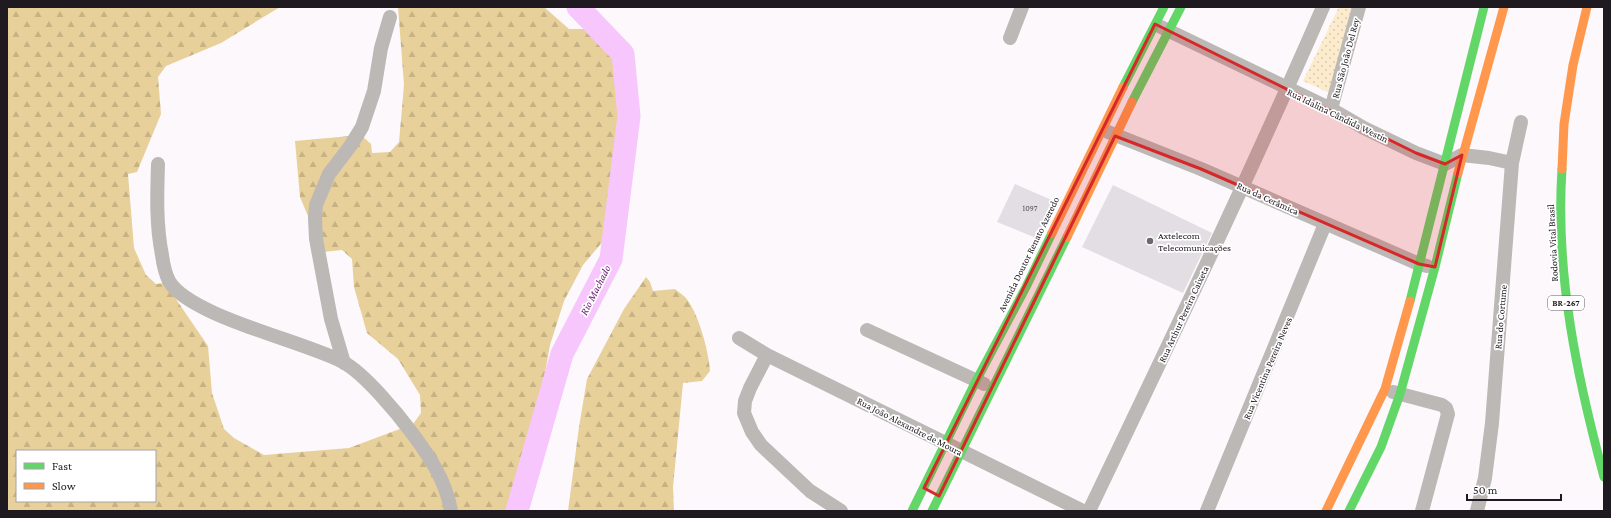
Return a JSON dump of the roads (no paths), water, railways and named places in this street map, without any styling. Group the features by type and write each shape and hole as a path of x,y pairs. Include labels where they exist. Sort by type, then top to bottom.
{"street":[{"path":"1010,38 1022,7"},
{"name":"Avenida Doutor Renato Azeredo","path":"912,511 967,402 976,381 1026,287 1136,59 1164,7"},
{"path":"932,511 1091,189 1115,136 1181,7"},
{"name":"Rua Arthur Pereira Caixeta","path":"1089,511 1182,317 1288,89 1323,7"},
{"name":"Rua São João Del Rey","path":"1331,109 1359,7"},
{"path":"1326,511 1384,389 1446,164 1484,7"},
{"path":"1349,511 1381,447 1400,394 1435,267 1462,155 1504,7"},
{"name":"Rodovia Vital Brasil","path":"1588,7 1577,41 1565,125 1560,178 1562,255 1566,304 1578,376 1594,443 1604,477"},
{"path":"344,363 331,319 316,239 316,205 329,174 352,145 362,127 374,91 381,48 390,17"},
{"name":"Rua Idalina Cândida Westin","path":"1155,24 1331,109 1364,128 1416,153 1446,164"},
{"path":"1136,59 1152,66"},
{"path":"1120,93 1134,98"},
{"name":"Rua do Cortume","path":"1477,511 1485,478 1492,422 1512,164 1521,122"},
{"name":"Rua da Cerâmica","path":"1101,129 1115,136 1156,150 1419,264 1435,267"},
{"path":"1446,164 1462,155 1489,158 1512,164"},
{"path":"158,164 158,234 164,267 168,280 174,289 185,298 219,315 323,353 353,369 402,420 422,447 437,470 449,496 451,511"},
{"path":"1076,182 1091,189"},
{"name":"Rua Vicentina Pereira Neves","path":"1207,511 1325,224"},
{"path":"1046,246 1059,252"},
{"path":"1026,287 1039,293"},
{"path":"1008,321 1022,328"},
{"path":"866,330 992,388"},
{"name":"Rua João Alexandre de Moura","path":"739,338 767,355 1083,511"},
{"path":"992,352 1007,359"},
{"path":"767,355 745,401 744,413 752,432 761,445 810,491 841,511"},
{"path":"1384,389 1442,405 1446,408 1448,414 1422,511"},
{"path":"967,402 982,409"},
{"path":"924,488 939,496"}],"waterway":[{"name":"Rio Machado","path":"517,511 562,354 611,259 629,116 623,54 578,7"}],"place":[{"name":"Axtelecom Telecomunicações","path":"1150,241"}]}
